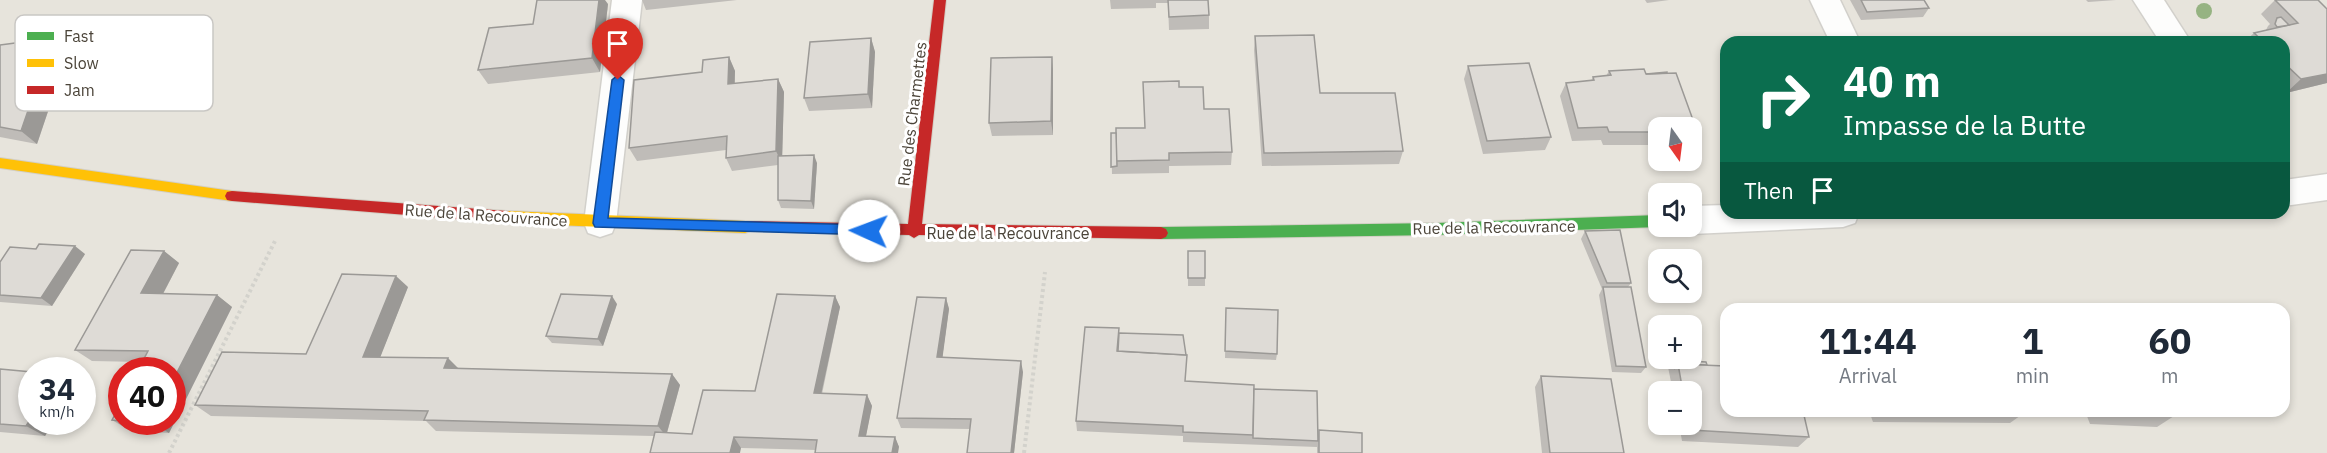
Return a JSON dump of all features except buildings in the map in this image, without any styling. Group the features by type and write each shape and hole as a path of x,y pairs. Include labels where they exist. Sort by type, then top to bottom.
{"street":[{"path":"600,223 627,0"},
{"name":"Rue des Charmettes","path":"914,232 940,0"},
{"path":"1825,0 1842,36"},
{"path":"2148,0 2172,36"},
{"name":"Rue de la Recouvrance","path":"0,163 153,186 295,202 600,223 914,232 1049,233 1516,228 1648,222"},
{"path":"2290,192 2327,186"},
{"path":"1702,220 1720,219"}],"path":[{"path":"169,453 295,202"},
{"path":"1024,453 1049,233"}],"shaded area":[{"path":"0,0 2327,0 2327,453 0,453"}],"traffic: fast":[{"path":"1161,233 1436,229 1648,221"}],"traffic: slow":[{"path":"0,163 232,196"},
{"path":"507,217 745,227"}],"traffic: jam":[{"path":"914,232 940,0"},
{"path":"232,196 507,217"},
{"path":"745,227 1161,233"}],"route":[{"path":"618,80 600,223 869,231"}]}
